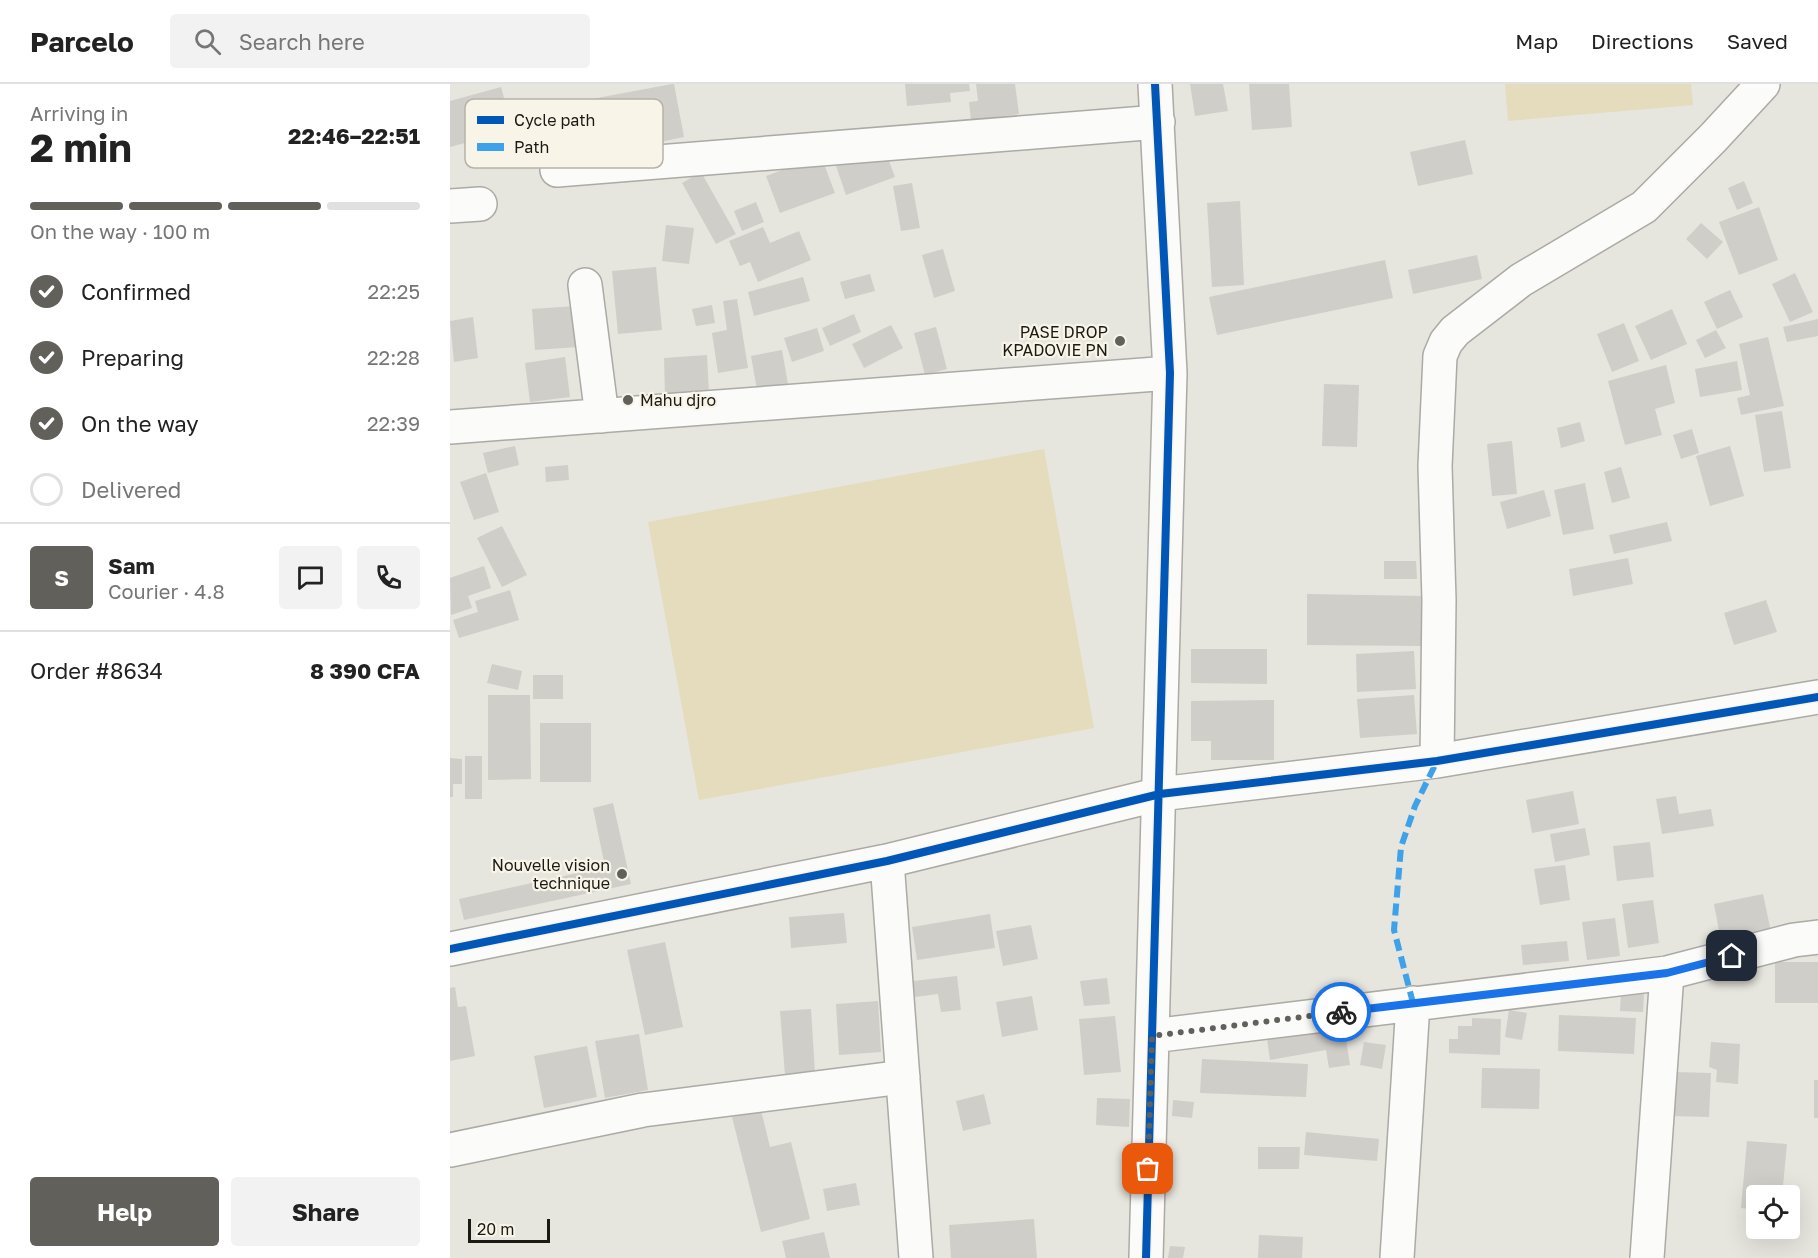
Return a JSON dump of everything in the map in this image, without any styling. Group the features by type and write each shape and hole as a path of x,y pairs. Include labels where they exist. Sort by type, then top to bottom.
{"street":[{"path":"1146,1258 1170,374 1155,84"},
{"path":"1437,761 1439,600 1436,466 1440,356 1446,342 1455,331 1521,280 1644,207 1763,84"},
{"path":"663,162 1158,122"},
{"path":"557,170 582,168"},
{"path":"585,285 602,416"},
{"path":"450,427 1170,374"},
{"path":"450,949 887,861 1160,794 1437,761 1818,697"},
{"path":"887,861 916,1258"},
{"path":"1152,1036 1667,973 1794,940 1818,937"},
{"path":"1647,1258 1667,973"},
{"path":"1396,1258 1413,1003"},
{"path":"450,1150 644,1110 903,1077"}],"shaded area":[{"path":"1505,84 1691,84 1693,105 1508,121"},
{"path":"1044,449 1094,728 699,800 648,522"}],"building":[{"path":"674,84 684,137 663,141 663,99 592,99"},
{"path":"905,84 969,84 970,91 950,93 951,102 907,106"},
{"path":"976,84 1015,84 1019,114 971,120 969,102 978,101"},
{"path":"1190,84 1223,84 1228,111 1195,116"},
{"path":"1249,84 1289,84 1292,127 1252,130"},
{"path":"501,87 504,99 465,99 465,143 450,147 450,101"},
{"path":"1465,140 1473,174 1418,186 1410,152"},
{"path":"883,145 895,177 846,195 835,163"},
{"path":"821,156 835,193 780,213 766,176"},
{"path":"701,172 736,234 716,244 682,183"},
{"path":"1744,181 1753,203 1737,210 1728,188"},
{"path":"912,183 920,228 901,231 893,186"},
{"path":"1240,201 1244,285 1212,287 1207,203"},
{"path":"756,202 764,222 742,231 734,211"},
{"path":"1759,207 1778,260 1739,275 1719,222"},
{"path":"1701,223 1723,242 1707,259 1686,239"},
{"path":"666,225 694,228 689,264 662,261"},
{"path":"763,227 770,243 799,231 811,260 758,282 750,262 740,266 729,241"},
{"path":"943,249 955,291 934,298 922,255"},
{"path":"1477,255 1482,279 1413,294 1408,270"},
{"path":"1385,260 1393,298 1217,335 1209,297"},
{"path":"656,267 662,330 618,334 612,271"},
{"path":"1795,273 1813,312 1790,322 1772,284"},
{"path":"870,274 875,291 845,299 840,282"},
{"path":"803,277 810,301 754,316 748,292"},
{"path":"1730,290 1743,317 1717,329 1704,302"},
{"path":"737,299 748,368 718,373 712,333 727,330 723,301"},
{"path":"712,305 715,323 696,326 692,309"},
{"path":"576,306 578,347 535,350 532,309"},
{"path":"1672,309 1687,344 1651,360 1635,326"},
{"path":"854,314 861,332 830,346 822,328"},
{"path":"473,317 478,358 454,362 450,321"},
{"path":"1818,319 1818,336 1787,342 1783,327"},
{"path":"1624,323 1639,361 1612,372 1597,334"},
{"path":"891,325 903,348 864,368 852,344"},
{"path":"936,327 947,369 925,375 914,333"},
{"path":"817,328 824,351 792,362 784,338"},
{"path":"1716,330 1726,348 1705,358 1696,340"},
{"path":"1768,337 1784,406 1741,415 1737,398 1750,395 1739,344"},
{"path":"782,350 788,384 757,390 751,356"},
{"path":"707,355 709,394 665,397 664,358"},
{"path":"565,357 570,397 530,402 525,363"},
{"path":"1737,361 1742,390 1700,397 1695,369"},
{"path":"1666,365 1675,403 1655,409 1662,435 1625,445 1608,381"},
{"path":"1324,384 1359,385 1357,447 1322,446"},
{"path":"1782,411 1791,468 1764,472 1755,415"},
{"path":"1580,422 1585,441 1561,448 1557,428"},
{"path":"1692,429 1699,453 1681,459 1673,435"},
{"path":"1512,441 1517,494 1492,496 1487,444"},
{"path":"515,446 519,465 488,473 483,453"},
{"path":"1730,446 1744,496 1710,506 1696,456"},
{"path":"568,465 569,480 546,482 545,467"},
{"path":"1621,467 1630,498 1612,503 1604,472"},
{"path":"486,473 499,512 474,520 460,482"},
{"path":"1585,483 1594,529 1563,535 1554,490"},
{"path":"1544,490 1551,516 1507,529 1500,502"},
{"path":"1667,522 1672,541 1614,554 1609,535"},
{"path":"502,526 527,575 502,587 477,538"},
{"path":"1628,558 1633,584 1573,596 1569,569"},
{"path":"1384,561 1416,561 1417,579 1384,579"},
{"path":"484,566 491,588 468,596 472,608 451,615 450,578"},
{"path":"510,590 519,620 459,638 453,620 478,612 475,601"},
{"path":"1307,594 1423,596 1422,646 1307,645"},
{"path":"1766,600 1777,632 1734,645 1724,613"},
{"path":"1191,649 1267,649 1267,684 1191,683"},
{"path":"1414,651 1416,689 1357,692 1356,654"},
{"path":"492,664 522,671 518,690 487,683"},
{"path":"533,675 563,675 563,699 533,699"},
{"path":"488,695 530,695 531,779 488,780"},
{"path":"1414,695 1417,734 1360,738 1357,699"},
{"path":"1274,700 1274,760 1211,760 1211,741 1191,741 1191,701"},
{"path":"540,723 591,723 591,782 540,782"},
{"path":"465,756 482,756 482,799 465,799"},
{"path":"450,758 462,759 462,784 453,784 453,797 450,797"},
{"path":"1573,791 1579,824 1532,833 1526,800"},
{"path":"1676,796 1679,814 1711,809 1714,826 1662,834 1656,799"},
{"path":"613,803 631,884 464,920 459,899 605,867 593,808"},
{"path":"1585,828 1590,855 1555,862 1550,834"},
{"path":"1650,842 1654,877 1617,881 1613,846"},
{"path":"1565,865 1570,900 1540,905 1534,869"},
{"path":"1763,894 1771,932 1721,941 1714,904"},
{"path":"1653,900 1659,943 1628,948 1622,904"},
{"path":"844,913 847,943 791,948 789,917"},
{"path":"990,914 995,948 917,960 912,927"},
{"path":"1615,918 1620,956 1587,960 1582,922"},
{"path":"1031,925 1038,959 1003,966 996,931"},
{"path":"1567,941 1569,961 1523,965 1521,945"},
{"path":"665,942 683,1027 645,1035 627,950"},
{"path":"1775,962 1818,962 1818,1003 1775,1003"},
{"path":"957,976 961,1010 941,1012 938,994 915,997 913,981"},
{"path":"1107,978 1110,1004 1084,1006 1080,981"},
{"path":"455,987 458,1007 466,1006 475,1056 450,1061 450,988"},
{"path":"1621,992 1644,993 1643,1012 1620,1011"},
{"path":"1032,996 1038,1030 1002,1037 996,1002"},
{"path":"878,1001 881,1052 839,1055 836,1004"},
{"path":"811,1009 815,1073 785,1075 780,1011"},
{"path":"1509,1010 1527,1013 1522,1040 1505,1037"},
{"path":"1559,1015 1636,1018 1634,1054 1558,1051"},
{"path":"1115,1016 1121,1072 1084,1075 1079,1019"},
{"path":"1472,1018 1501,1019 1500,1055 1449,1053 1449,1039 1458,1039 1458,1026 1472,1026"},
{"path":"1343,1020 1350,1065 1329,1068 1326,1050 1270,1060 1266,1032"},
{"path":"639,1034 648,1090 605,1098 595,1041"},
{"path":"1364,1042 1386,1045 1382,1069 1360,1065"},
{"path":"1711,1042 1740,1044 1738,1084 1716,1082 1717,1070 1709,1067"},
{"path":"587,1046 597,1097 544,1108 534,1056"},
{"path":"1202,1059 1308,1064 1306,1097 1200,1093"},
{"path":"1482,1068 1540,1069 1539,1109 1481,1108"},
{"path":"1672,1072 1711,1073 1709,1117 1671,1116"},
{"path":"1814,1080 1818,1080 1818,1118 1814,1118"},
{"path":"984,1094 991,1124 963,1131 956,1101"},
{"path":"1097,1098 1130,1099 1129,1127 1096,1125"},
{"path":"1173,1100 1194,1102 1192,1118 1172,1116"},
{"path":"761,1110 770,1147 791,1142 810,1219 761,1232 732,1117"},
{"path":"1306,1132 1379,1139 1377,1161 1304,1155"},
{"path":"1747,1141 1787,1144 1783,1185 1746,1185 1746,1209 1741,1208"},
{"path":"1258,1147 1300,1147 1299,1169 1258,1169"},
{"path":"856,1183 860,1205 827,1211 823,1189"},
{"path":"1034,1219 1037,1258 951,1258 949,1225"},
{"path":"824,1232 830,1258 786,1258 782,1241"},
{"path":"1259,1235 1303,1237 1302,1258 1258,1258"},
{"path":"1170,1246 1185,1247 1183,1258 1168,1258"}],"marked path":[{"path":"1413,1003 1394,930 1401,847 1415,806 1437,761"}],"cycle path":[{"path":"1146,1258 1170,373 1155,84"},
{"path":"450,949 887,861 1160,794 1437,761 1818,697"}],"way so far":[{"path":"1148,1169 1152,1036 1341,1012"}],"place":[{"name":"PASE DROP KPADOVIE PN","path":"1120,341"},
{"name":"Mahu djro","path":"628,400"},
{"name":"Nouvelle vision technique","path":"622,874"}],"route":[{"path":"1341,1012 1667,973 1732,956"}]}
